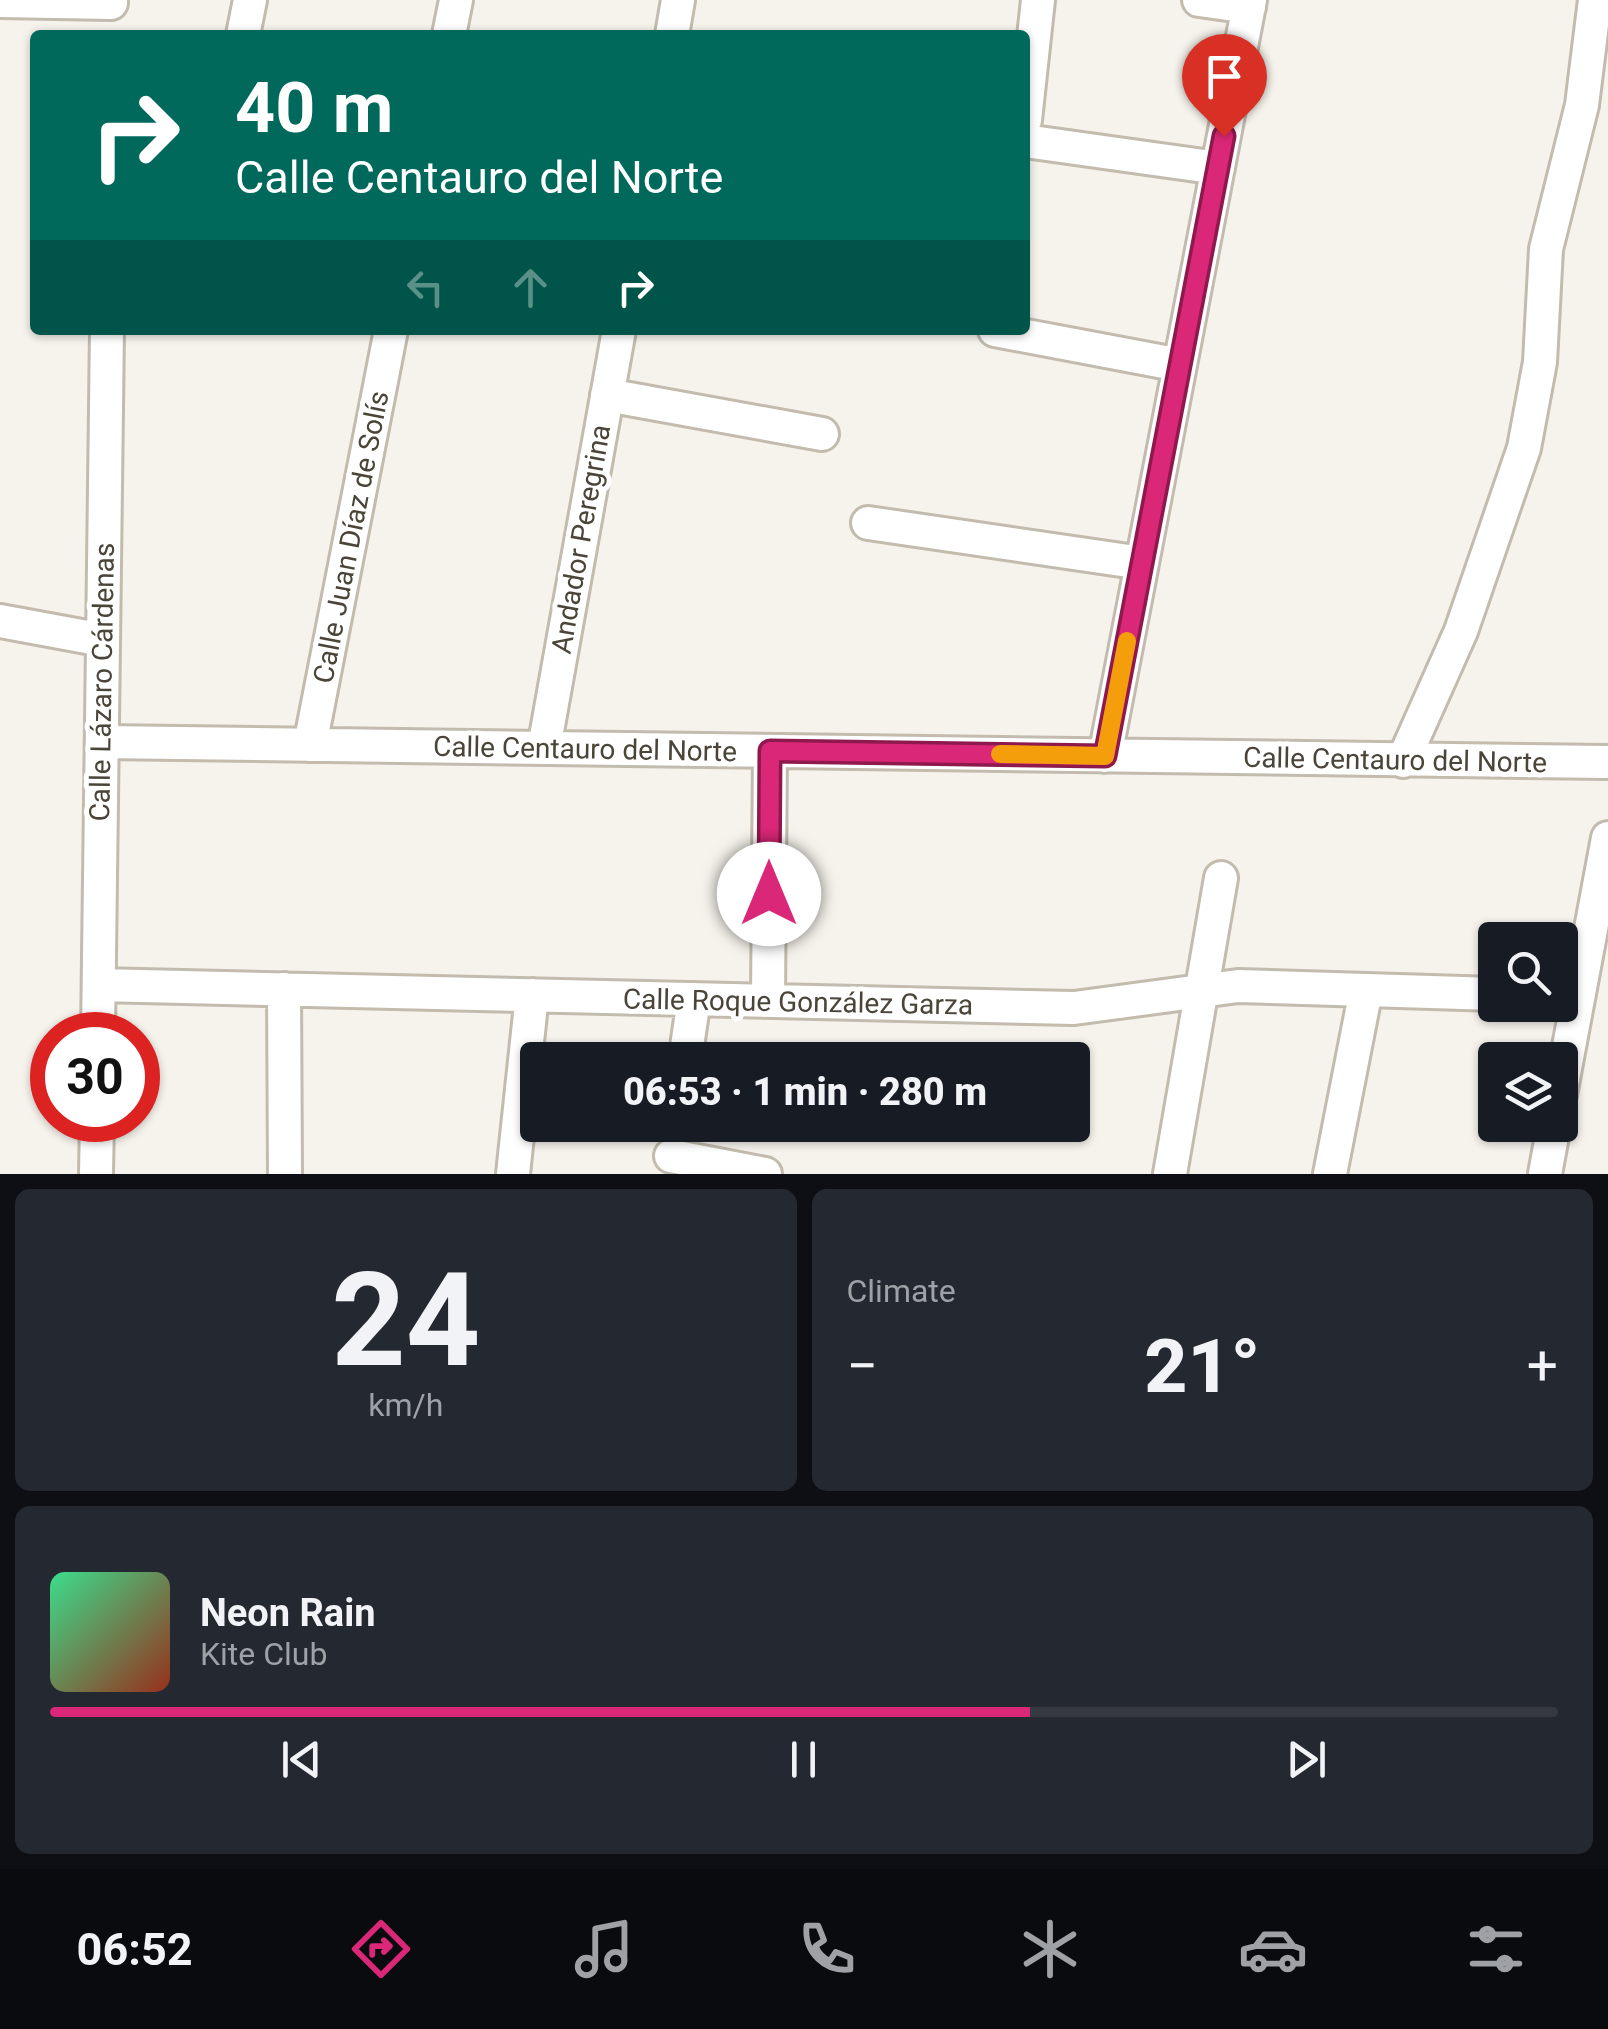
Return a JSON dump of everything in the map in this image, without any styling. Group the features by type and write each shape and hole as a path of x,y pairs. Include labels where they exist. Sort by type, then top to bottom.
{"street":[{"path":"244,30 250,0"},
{"path":"450,30 456,0"},
{"path":"673,30 678,0"},
{"path":"1030,74 1038,0"},
{"path":"1105,756 1249,3 1199,0"},
{"path":"1404,761 1461,631 1528,433 1540,362 1546,248 1578,124 1595,0"},
{"path":"0,2 110,13"},
{"path":"1030,142 1218,168"},
{"name":"Calle Lázaro Cárdenas","path":"98,1012 106,335"},
{"name":"Calle Juan Díaz de Solís","path":"310,745 391,335"},
{"name":"Andador Peregrina","path":"544,748 618,335"},
{"path":"1021,335 1180,366"},
{"path":"607,395 822,434"},
{"path":"868,523 1142,563"},
{"path":"0,621 103,640"},
{"name":"Calle Centauro del Norte","path":"102,742 1608,762"},
{"path":"768,1001 770,751"},
{"path":"1578,960 1608,838"},
{"path":"1170,1174 1221,878"},
{"name":"Calle Roque González Garza","path":"99,984 1074,1008 1238,986 1478,993"},
{"path":"284,989 286,1174"},
{"path":"1330,1174 1366,990"},
{"path":"514,1174 532,995"},
{"path":"688,1042 694,999"},
{"path":"96,1174 97,1142"},
{"path":"1545,1174 1551,1142"},
{"path":"672,1152 765,1174"}],"slow traffic":[{"path":"1000,754 1105,756 1127,641"}],"route":[{"path":"769,894 770,751 1105,756 1224,136"}]}
